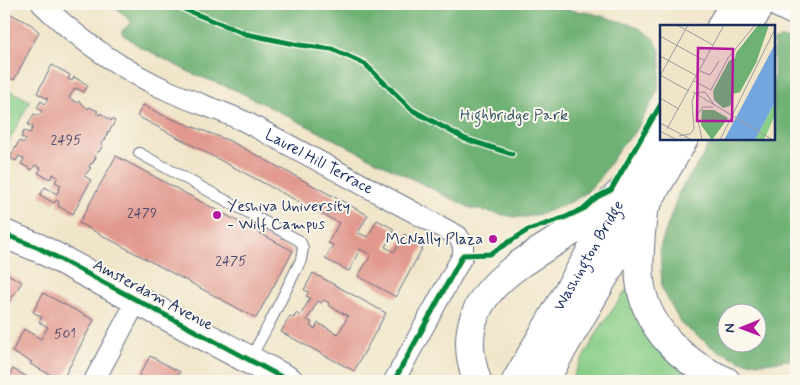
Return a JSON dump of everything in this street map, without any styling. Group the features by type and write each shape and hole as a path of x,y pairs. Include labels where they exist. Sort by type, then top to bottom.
{"main road":[{"path":"722,25 734,4"},
{"path":"749,25 761,4"},
{"path":"780,4 796,12"},
{"name":"Washington Bridge","path":"643,195 660,134"},
{"name":"Washington Bridge","path":"532,377 643,195 683,140"},
{"path":"476,381 471,362 471,334 475,315 490,289 507,273 591,218 643,195 640,282 645,302 652,318 681,355 726,381"},
{"name":"Amsterdam Avenue","path":"4,234 39,248 289,381"}],"street":[{"name":"Laurel Hill Terrace","path":"42,4 88,43 129,70 172,92 246,122 458,236 463,244 463,255 394,381"},
{"path":"94,381 137,300"}],"lane":[{"path":"139,153 300,241 302,248 301,260 249,360"}],"green space":[{"name":"Highbridge Park","path":"112,4 528,4 591,13 636,26 653,38 660,51 660,73 657,92 636,131 621,147 599,179 587,192 573,201 544,213 526,217 514,217 471,208 238,91 191,73 137,45 121,32 132,22"},
{"path":"796,40 796,359 764,363 744,362 721,352 768,352 768,302 718,302 718,351 681,324 662,288 660,247 679,192 703,156 711,140 775,140 775,41"},
{"path":"4,87 30,101 4,151"},
{"path":"627,289 631,302 697,381 570,381 600,328"}],"building":[{"path":"4,4 8,4 5,11 32,25 39,32 14,80 4,75"},
{"path":"52,65 70,75 68,79 72,81 74,77 88,85 84,92 75,88 69,98 78,103 79,101 88,109 89,107 98,111 96,113 100,115 101,113 111,121 112,119 115,121 91,163 89,167 91,168 84,176 91,180 73,214 58,206 59,202 56,200 54,203 40,195 45,187 57,194 61,185 55,182 58,177 53,174 50,179 38,173 41,168 35,165 32,170 21,164 24,159 19,156 16,161 10,158 19,141 24,143 26,139 21,137 24,131 30,133 33,127 28,125 34,114 39,116 42,111 37,108 41,101 45,104 48,99 37,93"},
{"path":"143,105 165,116 230,141 368,215 358,233 368,237 377,220 394,229 385,247 395,252 404,234 424,245 396,297 358,276 371,255 360,249 349,271 325,259 333,245 328,243 339,223 137,116"},
{"path":"116,156 293,251 256,318 79,223"},
{"path":"4,272 22,282 4,310"},
{"path":"313,273 386,313 354,371 281,332 290,316 294,318 296,313 300,316 310,298 306,296 309,292 304,290","holes":["324,300 329,303 328,305 348,316 338,334 318,323 315,329 310,326 312,322 307,320 318,301 321,303"]},
{"path":"43,293 94,320 62,381 12,352 24,329 41,339 48,327 39,322 42,317 33,312"},
{"path":"150,356 180,372 175,381 136,381"},
{"path":"13,369 35,381 6,381"}],"cycle path":[{"path":"175,4 246,34 299,45 332,49 365,64 412,110 465,139 512,154"},
{"path":"394,381 463,255 490,254 528,230 566,217 585,208 597,197 611,190 660,106"},
{"path":"4,234 39,248 289,381"}],"place":[{"name":"Yeshiva University - Wilf Campus","path":"217,215"},
{"name":"McNally Plaza","path":"493,239"}]}
